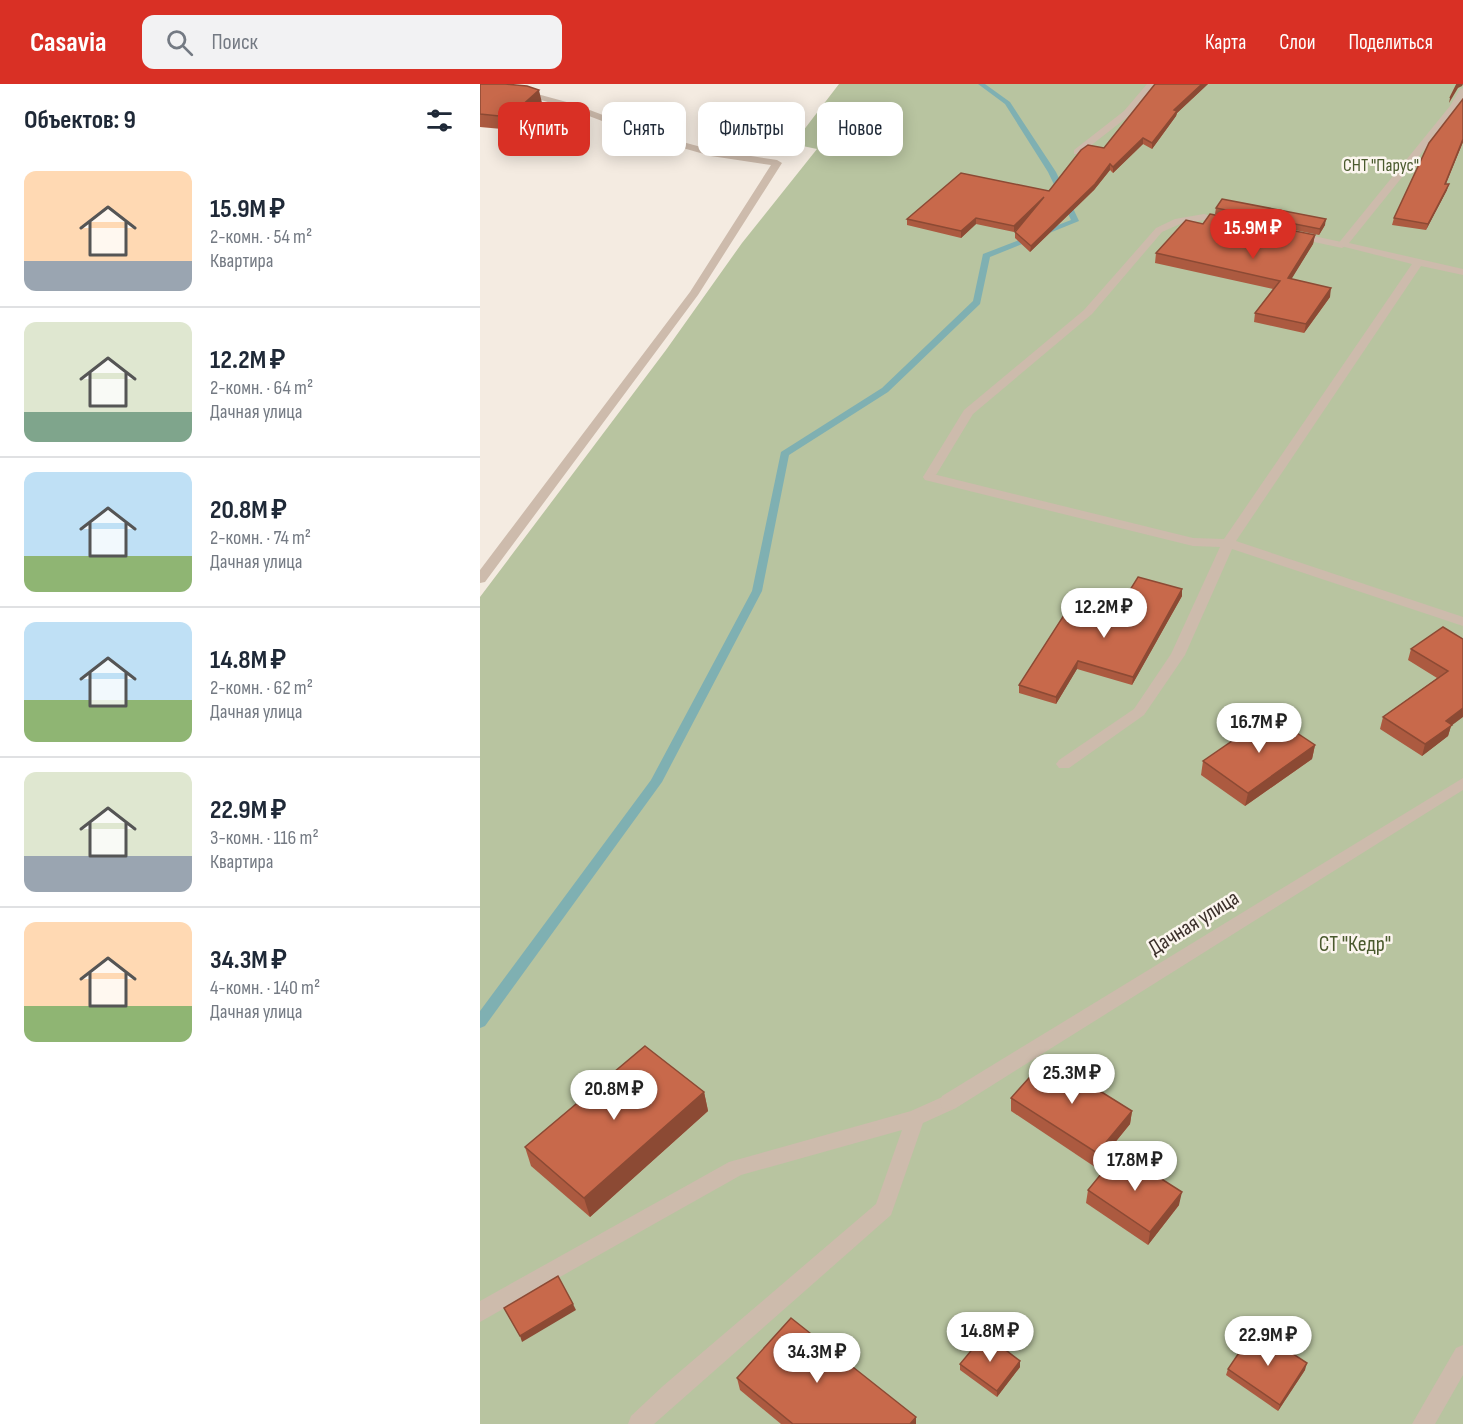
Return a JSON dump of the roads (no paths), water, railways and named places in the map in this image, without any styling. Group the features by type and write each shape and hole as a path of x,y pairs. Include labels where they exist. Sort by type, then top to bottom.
{"street":[{"path":"480,579 694,293 777,163 711,153 647,135 571,106 491,84"},
{"path":"1077,152 1127,113 1151,84"},
{"path":"1342,245 1454,107 1463,91"},
{"path":"1239,224 1204,217 1178,221 1158,230 1088,312 968,412 929,477 1193,542 1228,543 1463,622"},
{"path":"1285,233 1463,272"},
{"path":"1064,764 1139,712 1178,655 1228,543 1419,262"},
{"name":"Дачная улица","path":"480,1312 736,1168 915,1118 949,1102 1463,783"},
{"path":"639,1424 671,1393 884,1209 915,1118"},
{"path":"1423,1424 1463,1355"}],"waterway":[{"path":"480,1022 656,782 757,591 784,454 885,390 977,302 986,256 1075,221 1052,172 1008,103 981,84"}],"park label":[{"name":"СНТ \"Парус\"","path":"1381,165"},
{"name":"СТ \"Кедр\"","path":"1355,944"}]}
